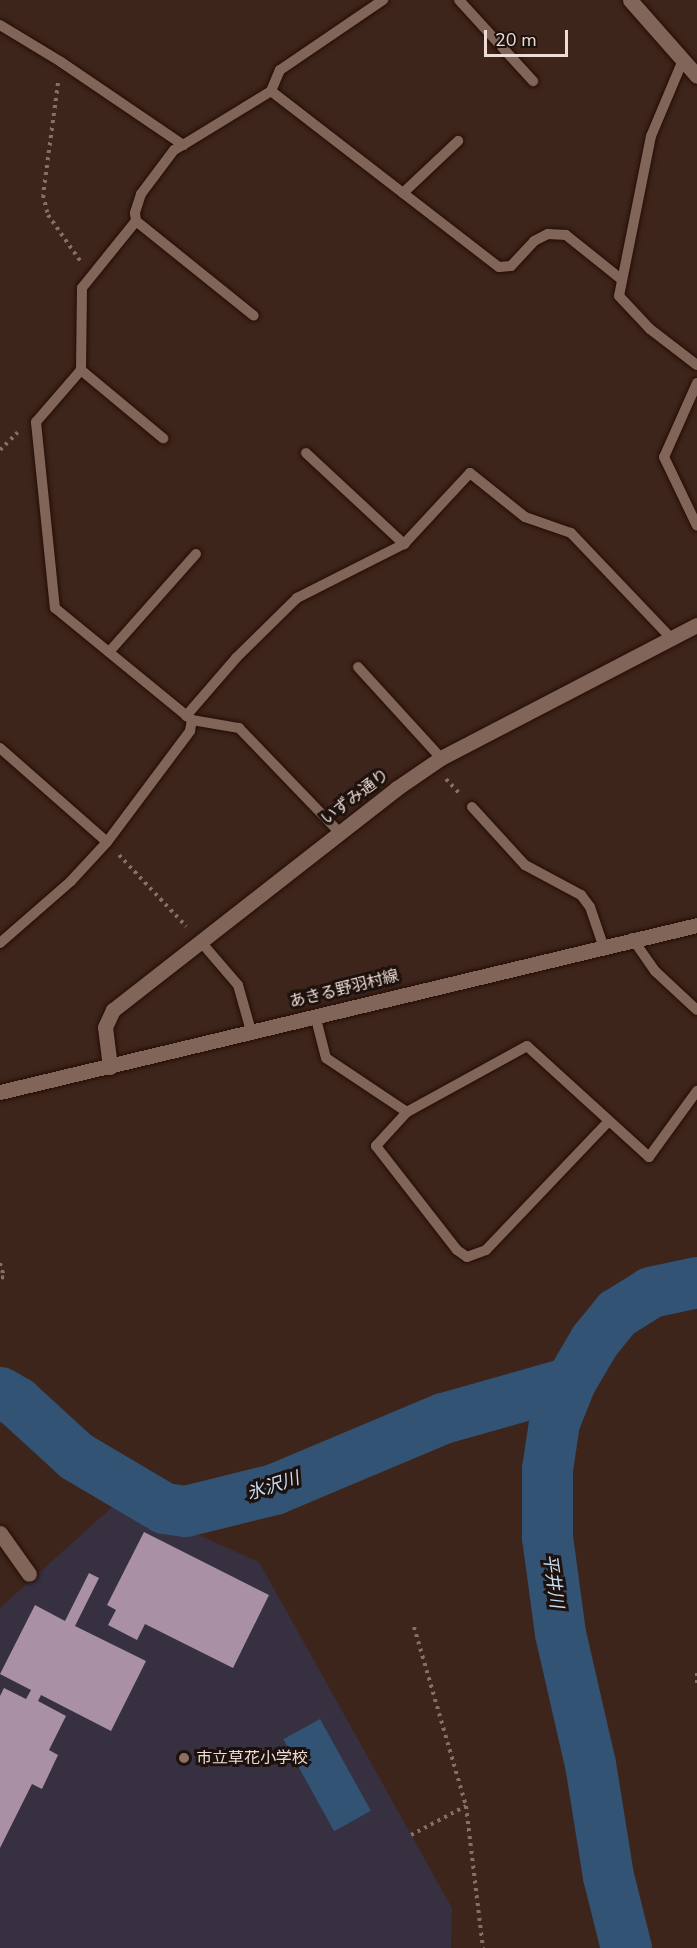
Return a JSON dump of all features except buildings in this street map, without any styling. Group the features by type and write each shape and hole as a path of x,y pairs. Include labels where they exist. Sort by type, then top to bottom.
{"street":[{"path":"630,0 697,76"},
{"name":"いずみ通り","path":"110,1067 105,1027 113,1010 339,832 437,761 697,625"},
{"name":"あきる野羽村線","path":"0,1092 632,938 697,925"},
{"path":"0,1533 29,1574"}],"lane":[{"path":"254,316 136,221 135,213 141,194 174,150 271,91 280,70 383,0"},
{"path":"459,0 533,81"},
{"path":"0,25 61,62 183,145"},
{"path":"683,60 651,136 619,296 650,329 697,365"},
{"path":"271,91 499,267 512,266 534,241 548,234 566,235 621,279"},
{"path":"403,193 458,141"},
{"path":"136,221 82,288 81,370 36,422 55,608 189,718 239,728 339,832"},
{"path":"81,370 163,438"},
{"path":"697,383 664,456 697,526"},
{"path":"306,453 404,544"},
{"path":"0,943 71,881 106,842 190,731 189,718 236,658 297,598 404,544 470,472 525,517 571,533 671,638"},
{"path":"109,652 196,554"},
{"path":"358,667 437,761"},
{"path":"0,748 106,842"},
{"path":"472,807 525,865 581,895 590,907 603,945"},
{"path":"632,938 655,971 697,1010"},
{"path":"201,942 238,985 251,1031"},
{"path":"315,1014 326,1058 407,1112"},
{"path":"609,1121 486,1250 467,1257 457,1250 375,1146 407,1112 527,1046 649,1157 697,1091"}],"path":[{"path":"61,62 44,195 48,215 91,276"},
{"path":"437,761 472,807"},
{"path":"106,842 201,942"},
{"path":"0,1263 4,1277 0,1278"},
{"path":"414,1627 466,1806 483,1948"},
{"path":"697,1673 697,1688"},
{"path":"411,1835 466,1806"}],"shaded area":[{"name":"市立草花小学校","path":"120,1500 259,1562 452,1908 451,1948 0,1948 0,1608"}],"water":[{"path":"320,1719 371,1811 334,1831 283,1739"}],"waterway":[{"name":"平井川","path":"626,1948 608,1876 590,1764 560,1633 547,1537 547,1469 554,1422 570,1382 594,1341 617,1313 650,1292 697,1282"},
{"name":"氷沢川","path":"0,1392 17,1402 76,1456 164,1508 185,1511 274,1489 443,1418 570,1382"}],"place":[{"name":"市立草花小学校","path":"184,1758"}]}
